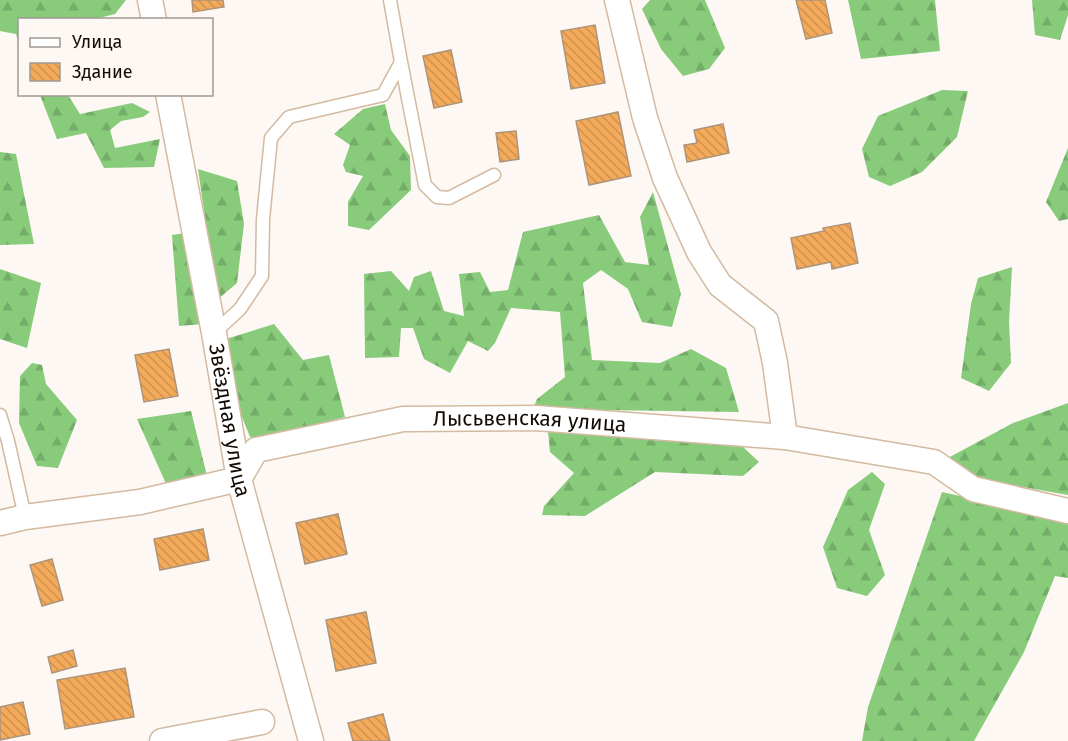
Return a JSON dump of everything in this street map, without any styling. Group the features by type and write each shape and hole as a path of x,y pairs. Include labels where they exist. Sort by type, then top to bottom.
{"street":[{"path":"150,0 154,18"},
{"path":"617,0 645,118 664,178 699,252 720,285 766,321 775,363 785,437"},
{"name":"Звёздная улица","path":"168,96 214,333 239,479 311,741"},
{"name":"Лысьвенская улица","path":"239,479 256,450 403,419 536,418 785,437 934,462 973,489 1068,511"},
{"path":"0,523 25,517 141,502 239,479"},
{"path":"162,741 262,722"}],"lane":[{"path":"390,0 425,185 437,197 449,198 494,175"},
{"path":"214,333 240,309 262,276 263,219 271,138 289,117 383,95 401,62"},
{"path":"0,415 25,517"}],"green space":[{"path":"0,0 126,0 115,14 99,18 18,18 18,41 16,34 0,31"},
{"path":"650,0 705,0 725,48 709,69 683,76 661,49 642,9"},
{"path":"848,0 935,0 940,51 861,59"},
{"path":"1032,0 1068,0 1068,15 1060,40 1035,35"},
{"path":"942,90 968,91 957,137 922,172 890,186 869,177 862,149 878,116"},
{"path":"40,96 69,96 80,114 132,103 150,112 143,117 121,121 110,130 115,148 160,139 154,167 104,168 86,133 57,139"},
{"path":"385,104 391,130 410,156 411,190 369,230 348,226 348,202 363,176 346,172 343,165 350,145 334,134 363,109"},
{"path":"1068,148 1068,219 1059,221 1046,202"},
{"path":"0,152 16,154 34,244 0,245"},
{"path":"198,169 237,181 244,224 237,283 217,300"},
{"path":"653,192 681,294 672,327 642,322 628,289 601,270 583,283 592,360 660,363 691,349 726,368 739,412 533,409 537,399 565,377 560,312 511,308 495,343 488,351 468,341 450,373 424,359 413,328 401,328 399,357 365,358 364,274 391,271 409,291 414,277 431,271 444,311 464,316 459,274 480,272 490,292 508,290 523,232 599,215 625,262 649,265 640,217"},
{"path":"185,233 204,324 179,326 172,235"},
{"path":"1012,267 1009,322 1011,363 989,391 961,378 971,304 978,278"},
{"path":"0,269 41,283 27,348 0,339"},
{"path":"274,324 303,360 329,355 345,417 262,438 250,437 240,412 226,339"},
{"path":"32,363 42,365 46,384 77,420 58,468 37,466 19,423 20,376"},
{"path":"1068,403 1068,495 978,479 948,458 1013,423"},
{"path":"191,411 209,484 167,486 137,419"},
{"path":"548,431 743,447 759,462 743,476 655,472 585,516 542,515 544,506 574,473 550,452"},
{"path":"872,472 885,484 869,530 885,575 867,596 837,588 823,547 848,490"},
{"path":"942,492 1068,520 1068,578 1055,576 1024,652 974,741 862,741 868,707"}],"building":[{"path":"192,0 223,0 224,7 193,12"},
{"path":"796,0 825,0 832,33 806,39"},
{"path":"595,25 605,83 571,89 561,31"},
{"path":"451,50 462,102 434,108 423,56"},
{"path":"618,112 631,176 589,185 576,121"},
{"path":"723,124 729,153 687,162 684,145 697,143 694,130"},
{"path":"516,131 519,159 500,162 496,133"},
{"path":"850,223 858,263 832,269 831,262 797,269 791,238 824,231 823,228"},
{"path":"169,349 178,396 144,402 135,355"},
{"path":"338,514 347,554 305,564 296,523"},
{"path":"203,529 209,560 160,570 154,539"},
{"path":"52,559 63,600 42,606 30,565"},
{"path":"366,612 376,663 336,671 326,620"},
{"path":"73,650 77,666 52,673 48,657"},
{"path":"125,668 134,717 65,729 57,680"},
{"path":"23,702 30,734 0,740 0,707"},
{"path":"383,714 390,741 353,741 348,723"}]}
